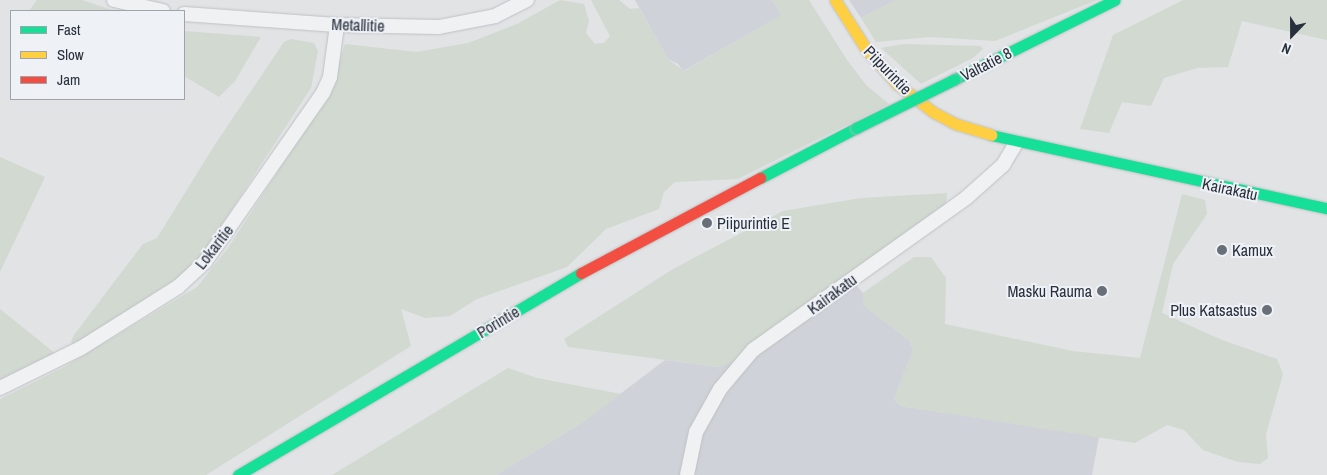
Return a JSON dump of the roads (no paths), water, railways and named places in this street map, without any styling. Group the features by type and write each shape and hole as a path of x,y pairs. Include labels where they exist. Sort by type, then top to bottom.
{"main road":[{"name":"Piipurintie","path":"835,0 866,48 897,84 933,112 956,124"},
{"name":"Valtatie 8","path":"856,128 1115,0"},
{"name":"Kairakatu","path":"956,124 1016,143 1327,208"},
{"name":"Porintie","path":"238,475 618,251 856,128"},
{"name":"Porintie","path":"595,280 763,177"}],"street":[{"path":"114,0 159,10"},
{"name":"Metallitie","path":"185,14 337,25 439,27 466,24 495,16 527,0"},
{"name":"Lokaritie","path":"0,388 81,348 178,287 205,262 323,93 331,70 337,25"},
{"name":"Kairakatu","path":"687,475 696,432 720,389 754,350 966,198 1003,165 1016,143"}],"place":[{"name":"Piipurintie E","path":"707,223"},
{"name":"Kamux","path":"1222,250"},
{"name":"Masku Rauma","path":"1102,291"},
{"name":"Plus Katsastus","path":"1267,310"}]}
